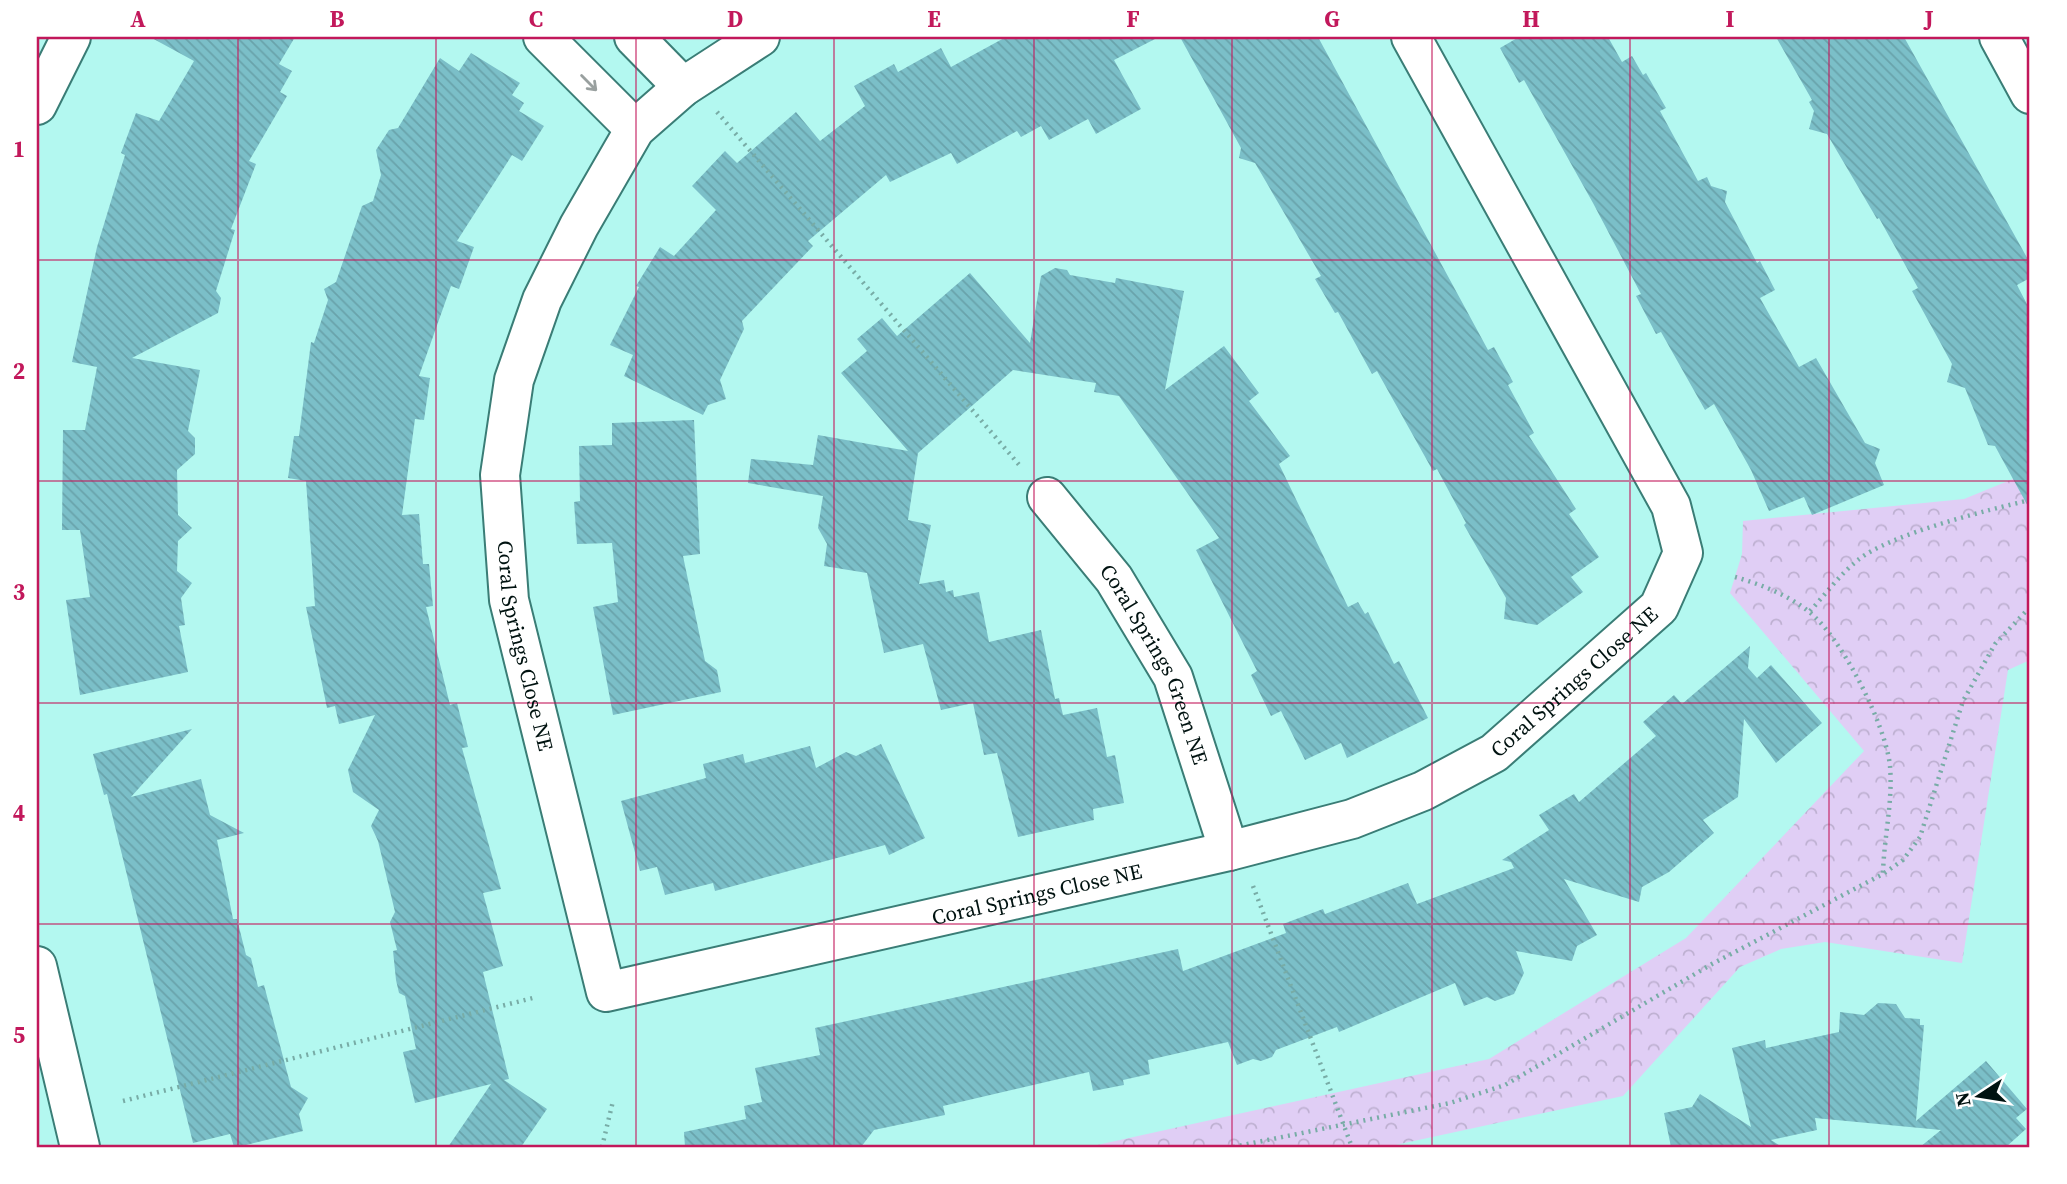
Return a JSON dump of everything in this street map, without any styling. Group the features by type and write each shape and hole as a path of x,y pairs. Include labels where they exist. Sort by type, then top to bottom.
{"street":[{"path":"37,105 71,37"},
{"path":"543,37 635,129"},
{"path":"634,37 683,87"},
{"name":"Coral Springs Close NE","path":"761,37 683,87 635,129 579,226 542,300 514,380 500,475 509,600 606,992 1229,851 1353,819 1423,791 1494,753 1659,607 1683,553 1671,506 1411,37"},
{"path":"1999,37 2030,94"},
{"name":"Coral Springs Green NE","path":"1047,497 1114,579 1173,677 1229,851"},
{"path":"37,965 80,1147"}],"path":[{"path":"717,112 1047,497"},
{"path":"1810,611 1858,559 1903,538 2030,500"},
{"path":"1735,578 1758,583 1810,611 1846,658 1879,724 1890,774 1883,874"},
{"path":"1233,1147 1450,1103 1505,1085 1712,964 1883,874 1903,860 1920,837 1963,701 1995,644 2030,607"},
{"path":"1253,886 1352,1147"},
{"path":"123,1101 537,998"},
{"path":"602,1147 613,1101"}],"green space":[{"path":"2030,472 2030,660 2008,670 1962,963 1825,942 1781,949 1740,967 1623,1096 1386,1147 1088,1147 1489,1059 1686,938 1864,751 1730,593 1742,554 1743,521 1964,499"}],"building":[{"path":"150,37 295,37 279,64 292,71 280,92 287,96 249,161 256,164 231,229 235,230 216,291 221,298 218,313 132,358 200,370 188,431 195,438 195,454 177,470 178,515 192,528 178,541 177,571 192,583 181,598 185,625 179,626 188,672 80,695 66,600 90,597 80,530 62,530 63,430 85,430 97,367 72,362 97,247 125,155 121,153 136,113 159,121 194,61"},
{"path":"1006,37 1159,37 1114,60 1141,109 1096,134 1088,119 1049,140 1041,126 1021,137 1017,131 957,164 951,153 890,182 886,175 808,241 813,246 742,321 744,329 720,380 726,399 708,405 703,415 624,376 633,355 610,345 639,287 636,286 660,247 674,256 716,210 692,186 725,151 737,163 796,112 820,141 865,106 854,86 894,64 898,72 941,48 951,67"},
{"path":"1180,37 1318,37 1488,350 1494,347 1513,382 1508,385 1534,433 1529,436 1576,509 1569,514 1599,557 1571,577 1583,592 1537,625 1504,619 1506,598 1464,525 1466,523 1437,469 1433,471 1377,371 1372,374 1338,312 1335,313 1315,279 1321,276 1255,163 1239,158 1241,148"},
{"path":"1519,37 1608,37 1622,62 1632,56 1643,75 1646,73 1666,108 1660,111 1698,181 1707,177 1711,186 1727,191 1725,202 1757,263 1760,261 1775,290 1760,298 1799,367 1816,358 1865,443 1880,449 1875,463 1884,485 1812,515 1804,497 1769,511 1751,470 1714,404 1705,410 1661,332 1656,334 1636,296 1641,294 1593,203 1524,80 1519,83 1500,48"},
{"path":"1776,37 1904,37 2030,263 2030,278 2017,285 2030,310 2030,510 1995,446 1988,445 1965,388 1947,382 1952,364 1912,291 1918,288 1879,218 1877,219 1827,134 1809,129 1814,111 1809,102 1812,100"},
{"path":"471,53 520,83 512,95 524,103 519,111 544,126 522,161 512,155 457,241 474,247 459,289 451,286 419,376 430,378 424,420 415,419 402,515 419,514 423,564 429,564 433,606 426,607 450,705 457,703 468,747 462,748 501,889 483,893 503,966 483,972 509,1079 504,1080 547,1109 521,1147 448,1147 491,1084 415,1103 403,1052 416,1049 405,996 399,993 396,980 393,951 397,950 390,922 395,912 378,841 371,826 379,810 353,792 348,770 375,715 339,724 335,706 327,708 306,607 315,606 306,481 288,478 294,436 299,436 311,342 314,343 328,300 324,289 336,282 362,206 373,201 381,175 376,150 389,130 398,128 440,58 459,71"},
{"path":"1055,268 1067,270 1070,275 1115,283 1116,278 1184,291 1165,390 1224,346 1259,393 1249,401 1290,456 1279,464 1348,607 1358,602 1365,614 1368,612 1394,664 1399,661 1428,718 1347,758 1341,743 1305,760 1281,711 1271,716 1251,675 1257,671 1196,550 1219,538 1119,396 1094,392 1096,383 1013,370 918,453 908,520 931,525 919,584 944,580 946,592 953,590 954,597 979,592 989,642 1041,630 1055,699 1059,698 1063,715 1097,708 1107,757 1115,755 1124,803 1093,809 1094,820 1018,837 997,753 984,755 973,703 941,710 923,644 884,653 867,573 824,566 827,544 818,528 823,496 748,483 751,459 813,465 818,435 908,451 841,373 867,351 857,339 882,318 897,336 970,273 1030,343 1041,276"},
{"path":"694,420 700,554 683,556 705,661 717,670 721,692 613,715 593,607 618,602 612,543 577,544 574,502 580,501 579,446 612,445 612,423"},
{"path":"1750,646 1748,668 1757,678 1771,665 1822,723 1776,763 1744,719 1738,797 1703,820 1714,833 1669,872 1642,887 1639,902 1564,879 1597,935 1577,946 1572,961 1516,951 1524,973 1514,994 1495,1001 1487,997 1464,1006 1455,983 1339,1032 1337,1027 1276,1050 1272,1057 1261,1061 1253,1059 1237,1065 1228,1042 1148,1060 1150,1074 1123,1080 1124,1085 1093,1091 1089,1072 943,1106 945,1115 874,1130 861,1147 685,1147 684,1132 746,1119 744,1106 762,1102 755,1068 820,1055 815,1028 1178,949 1183,971 1286,933 1283,924 1323,909 1325,914 1408,883 1417,904 1514,868 1511,862 1502,860 1549,830 1539,815 1574,794 1579,802 1656,736 1643,722 1674,695 1682,704"},
{"path":"192,729 131,797 201,779 210,815 244,833 217,840 233,919 237,919 258,987 264,985 291,1087 308,1098 299,1114 303,1131 238,1147 234,1147 230,1134 193,1143 107,794 104,795 93,754"},
{"path":"881,744 925,838 889,855 885,845 715,891 713,883 665,895 657,867 640,871 621,801 706,778 703,764 743,754 745,763 810,746 816,768 846,752 856,756"},
{"path":"1878,1003 1896,1004 1905,1018 1920,1019 1920,1025 1924,1025 1916,1121 1986,1061 2027,1109 2016,1118 2026,1129 2006,1147 1920,1147 1941,1130 1815,1118 1817,1130 1771,1140 1782,1147 1671,1147 1664,1113 1692,1107 1700,1094 1751,1127 1732,1048 1765,1040 1766,1048 1839,1032 1840,1012 1864,1015"}]}
